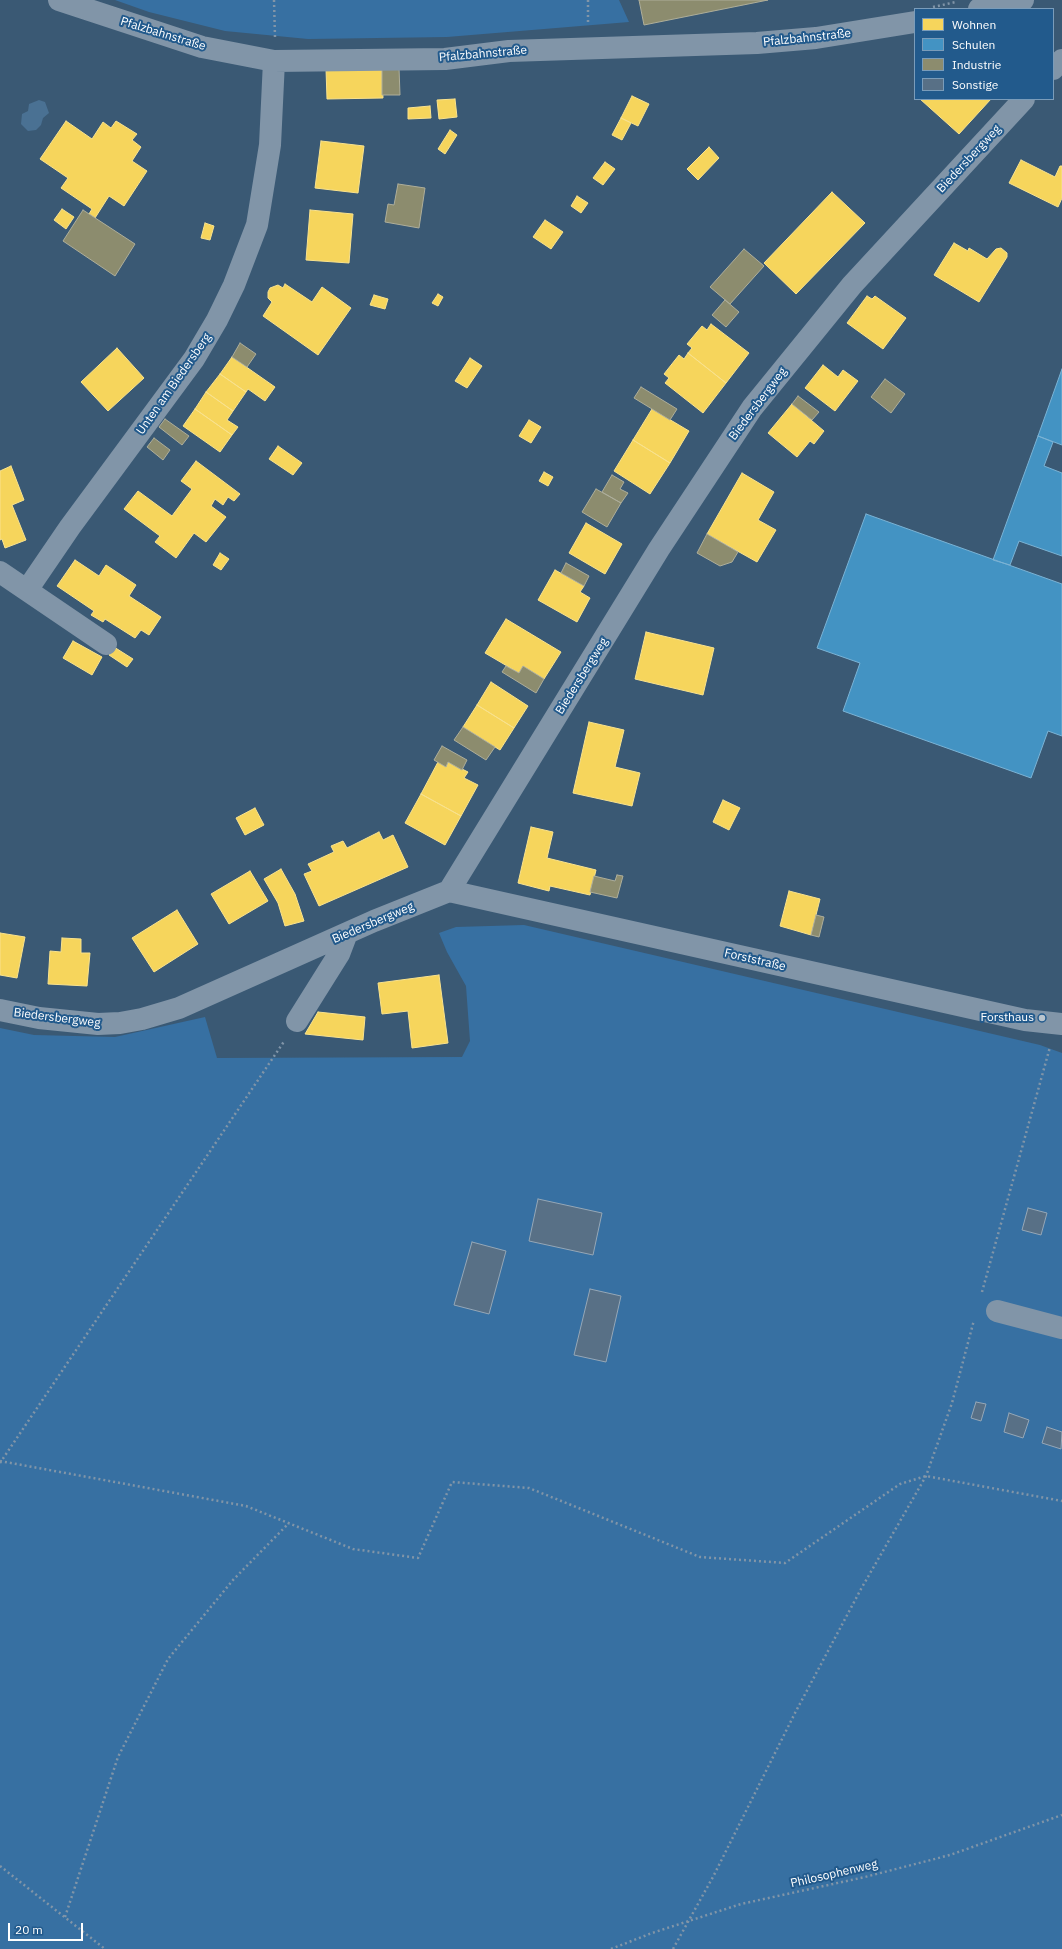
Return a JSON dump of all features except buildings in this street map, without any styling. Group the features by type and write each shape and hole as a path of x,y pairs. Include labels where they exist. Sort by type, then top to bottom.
{"street":[{"name":"Pfalzbahnstraße","path":"59,0 202,47 274,52 444,59 509,51 757,43 816,38 914,17"},
{"path":"984,8 1023,0"},
{"name":"Unten am Biedersberg","path":"27,590 70,527 194,359 217,320 234,285 257,225 270,145 274,52"},
{"path":"1054,68 1062,60"},
{"name":"Biedersbergweg","path":"0,1010 40,1018 98,1024 120,1023 142,1018 179,1008 347,933 449,892 659,549 752,408 852,285 1023,100"},
{"path":"0,572 106,644"},
{"name":"Forststraße","path":"449,892 1025,1020 1060,1024"},
{"path":"297,1021 339,954 347,933"},
{"path":"997,1311 1062,1328"}],"path":[{"path":"274,0 274,52"},
{"path":"942,8 959,2"},
{"path":"297,1021 0,1462 246,1506 353,1549 418,1558 452,1482 529,1488 700,1557 785,1563 900,1484 926,1476 1062,1501"},
{"path":"981,1297 1060,1024"},
{"path":"674,1949 714,1875 795,1713 861,1589 926,1476 952,1403 975,1320"},
{"path":"65,1917 118,1757 168,1659 233,1580 289,1523"},
{"name":"Philosophenweg","path":"611,1949 688,1921 741,1904 866,1877 950,1855 1062,1816"},
{"path":"0,1866 105,1949"}],"shaded area":[{"path":"115,0 619,0 629,22 447,37 308,39 225,31 149,12"},
{"path":"39,100 45,102 49,113 43,118 41,125 36,130 28,131 21,124 22,114 28,111 29,104"},
{"path":"524,925 1040,1045 1062,1053 1062,1949 0,1949 0,1028 34,1035 115,1037 205,1017 217,1058 462,1057 470,1041 466,986 447,952 439,933 456,927"}],"place":[{"name":"Forsthaus","path":"1042,1018"}]}
